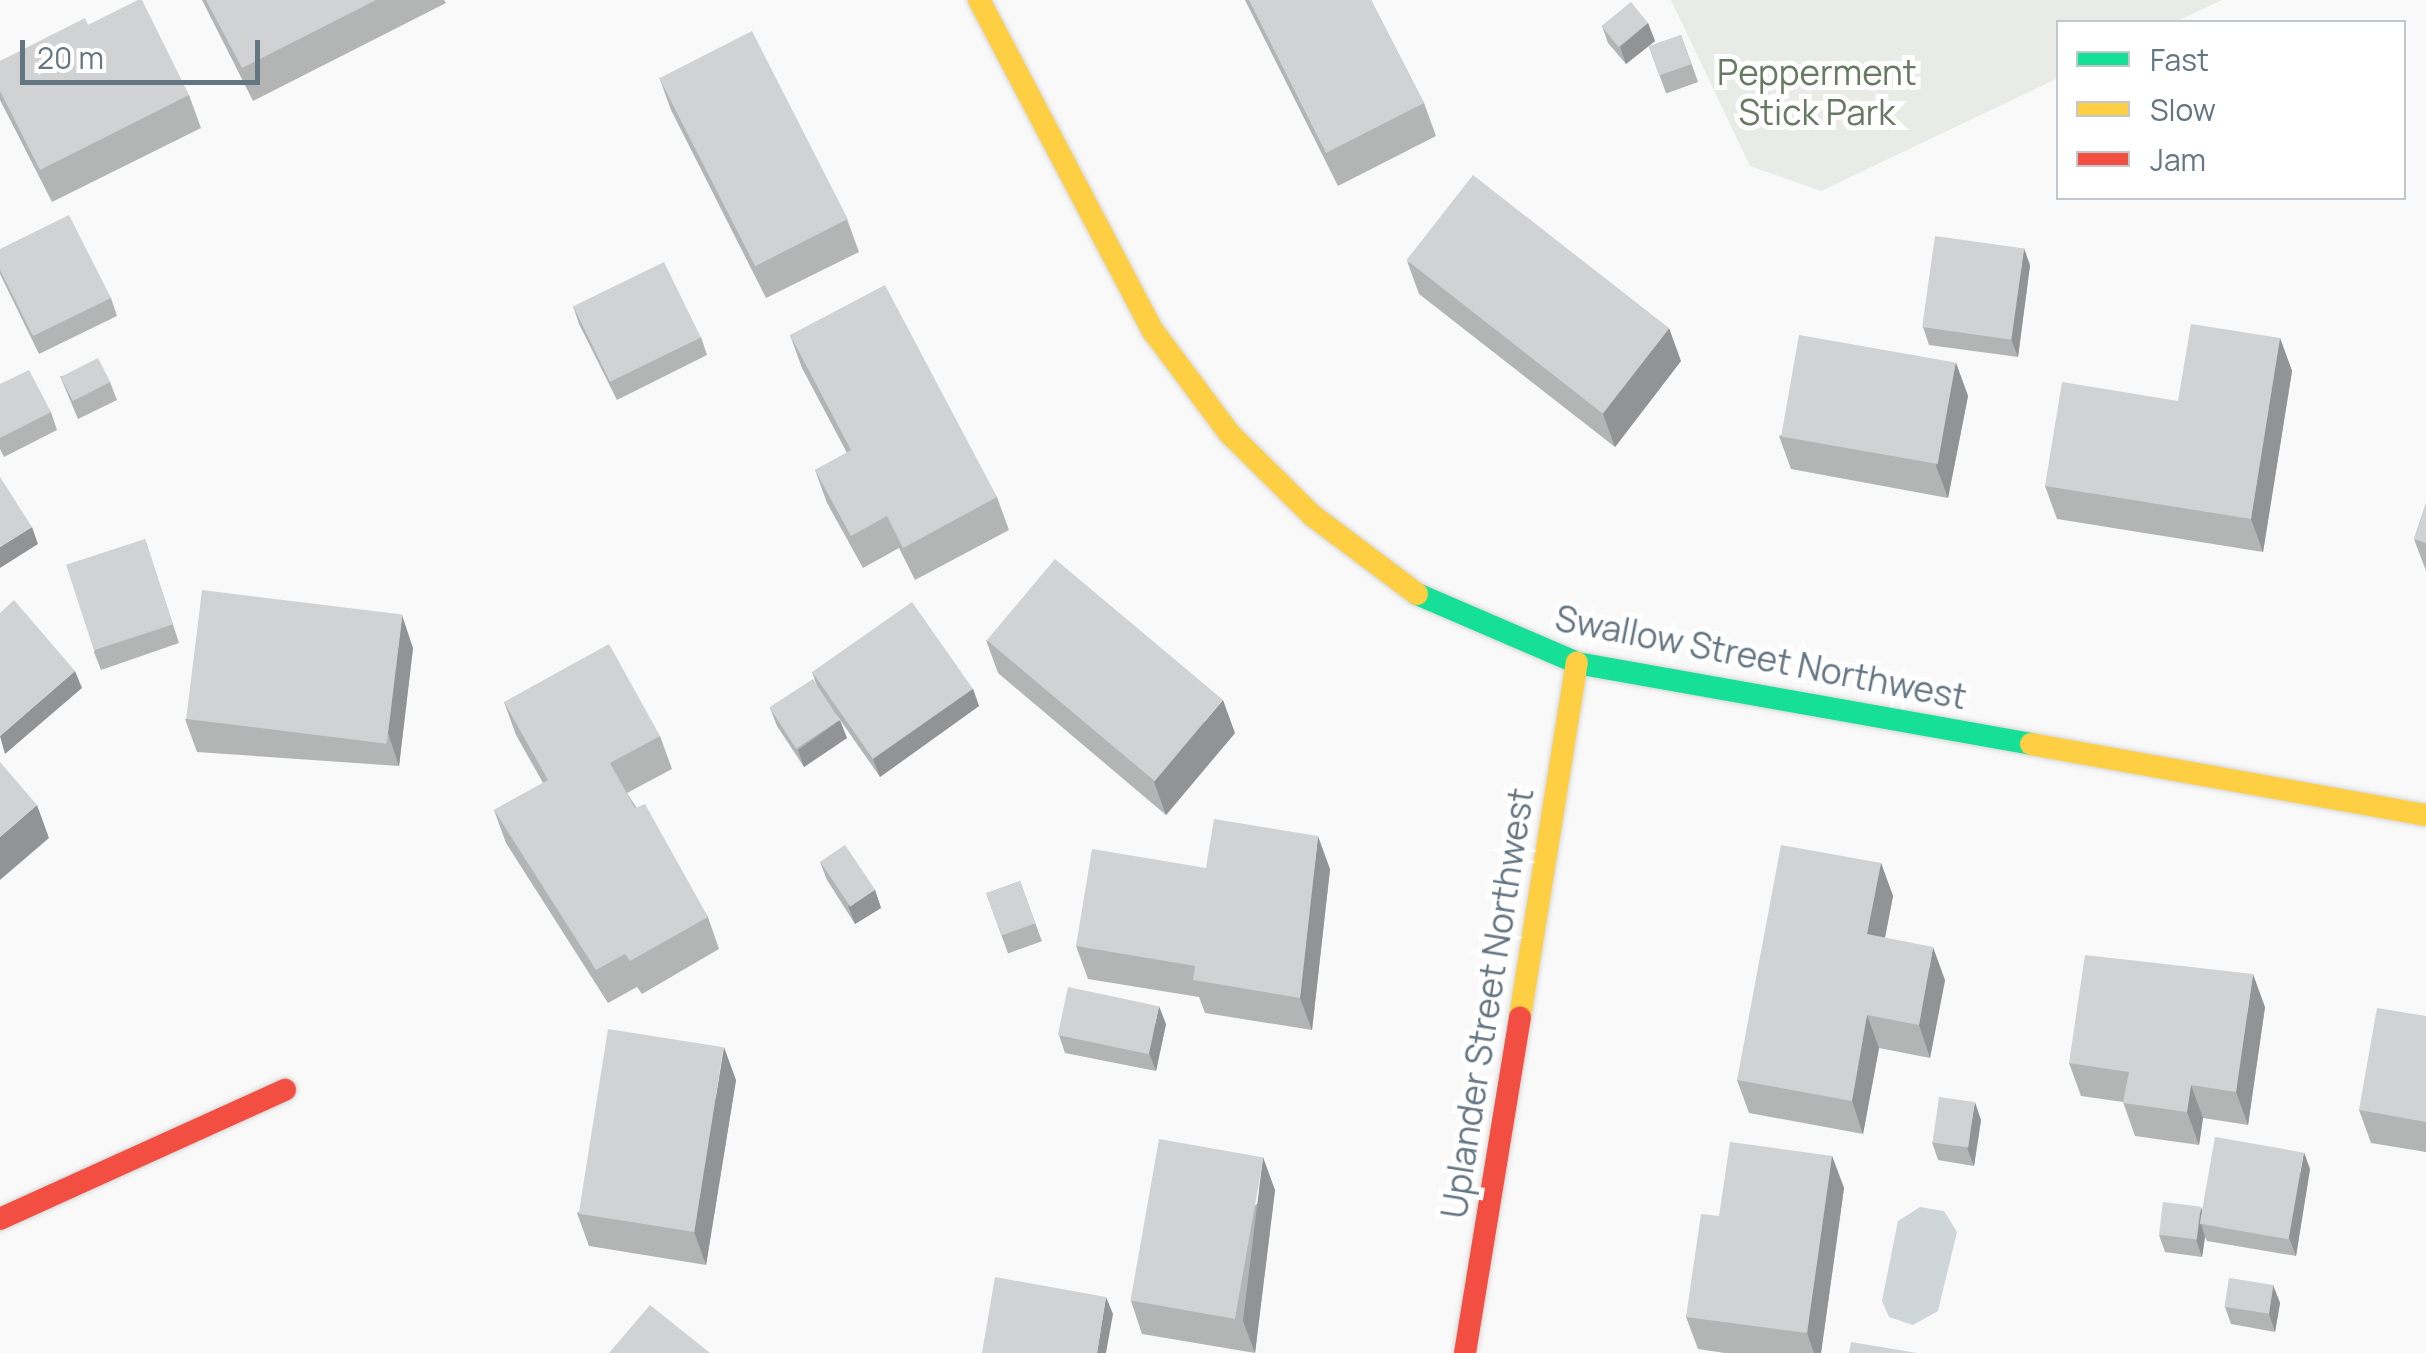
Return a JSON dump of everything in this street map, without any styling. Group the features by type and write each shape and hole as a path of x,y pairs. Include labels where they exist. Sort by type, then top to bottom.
{"street":[{"name":"Swallow Street Northwest","path":"979,0 1153,331 1229,432 1313,516 1430,604 1577,664 2426,815"},
{"name":"Uplander Street Northwest","path":"1465,1353 1577,664"},
{"path":"0,1219 284,1090"}],"green space":[{"name":"Pepperment Stick Park","path":"1671,0 2222,0 2179,20 2056,20 2056,79 1821,191 1750,166"}],"shaded area":[{"path":"1920,1207 1944,1211 1957,1232 1938,1311 1913,1325 1889,1317 1882,1301 1898,1221"}],"building":[{"path":"142,0 189,95 40,170 0,91 0,61 85,18 88,25"},
{"path":"206,0 376,0 242,68"},
{"path":"1249,0 1371,0 1424,103 1326,153"},
{"path":"1631,2 1648,23 1618,47 1601,26"},
{"path":"752,31 848,219 755,266 659,78"},
{"path":"1681,35 1691,64 1659,75 1649,46"},
{"path":"1473,175 1669,328 1603,413 1407,260"},
{"path":"69,215 111,298 33,336 0,270 0,249"},
{"path":"1935,236 2024,249 2011,340 1922,327"},
{"path":"664,262 701,337 610,382 573,306"},
{"path":"885,285 997,497 903,548 887,516 851,536 815,470 851,450 790,335"},
{"path":"2191,324 2280,338 2251,519 2045,486 2062,382 2178,401"},
{"path":"1799,335 1956,363 1938,464 1781,436"},
{"path":"98,358 110,382 73,401 61,377"},
{"path":"29,370 51,412 0,438 0,384"},
{"path":"0,477 32,527 0,547"},
{"path":"2426,503 2426,543 2414,539"},
{"path":"145,539 173,625 94,650 66,565"},
{"path":"1055,559 1223,700 1155,781 987,640"},
{"path":"202,590 402,615 387,744 186,719"},
{"path":"14,600 75,671 0,736 0,613"},
{"path":"912,602 973,689 873,759 812,672"},
{"path":"609,644 660,736 610,763 635,808 645,804 708,917 630,961 625,954 596,970 494,810 548,780 504,702"},
{"path":"813,679 840,720 796,748 769,707"},
{"path":"0,762 37,805 0,837"},
{"path":"1214,819 1318,836 1300,998 1193,980 1195,966 1076,946 1092,849 1206,868"},
{"path":"845,845 875,890 850,907 820,862"},
{"path":"1781,845 1881,863 1867,934 1933,947 1919,1025 1867,1015 1852,1101 1737,1080"},
{"path":"1020,881 1035,923 1002,936 986,893"},
{"path":"2085,955 2253,974 2236,1092 2191,1085 2187,1112 2123,1103 2129,1072 2069,1063"},
{"path":"1068,987 1159,1006 1149,1054 1058,1035"},
{"path":"2377,1008 2426,1016 2426,1122 2359,1110"},
{"path":"608,1029 724,1047 694,1232 579,1214"},
{"path":"1939,1097 1975,1102 1968,1148 1933,1143"},
{"path":"2215,1137 2304,1153 2288,1239 2200,1224"},
{"path":"1159,1139 1263,1157 1235,1319 1131,1301"},
{"path":"1730,1142 1832,1156 1807,1333 1686,1317 1701,1214 1719,1216"},
{"path":"2163,1202 2201,1207 2197,1239 2159,1235"},
{"path":"995,1277 1106,1297 1097,1353 982,1353"},
{"path":"2229,1278 2273,1285 2269,1314 2224,1307"},
{"path":"650,1305 710,1353 609,1353"},
{"path":"1851,1342 1917,1353 1849,1353"}],"traffic: fast":[{"path":"1417,594 1577,663 2031,744"}],"traffic: slow":[{"path":"979,0 1153,331 1229,433 1313,516 1417,594"},
{"path":"1520,1017 1577,663"},
{"path":"2031,744 2426,815"}],"traffic: jam":[{"path":"1465,1353 1520,1017"},
{"path":"0,1219 285,1090"}]}
